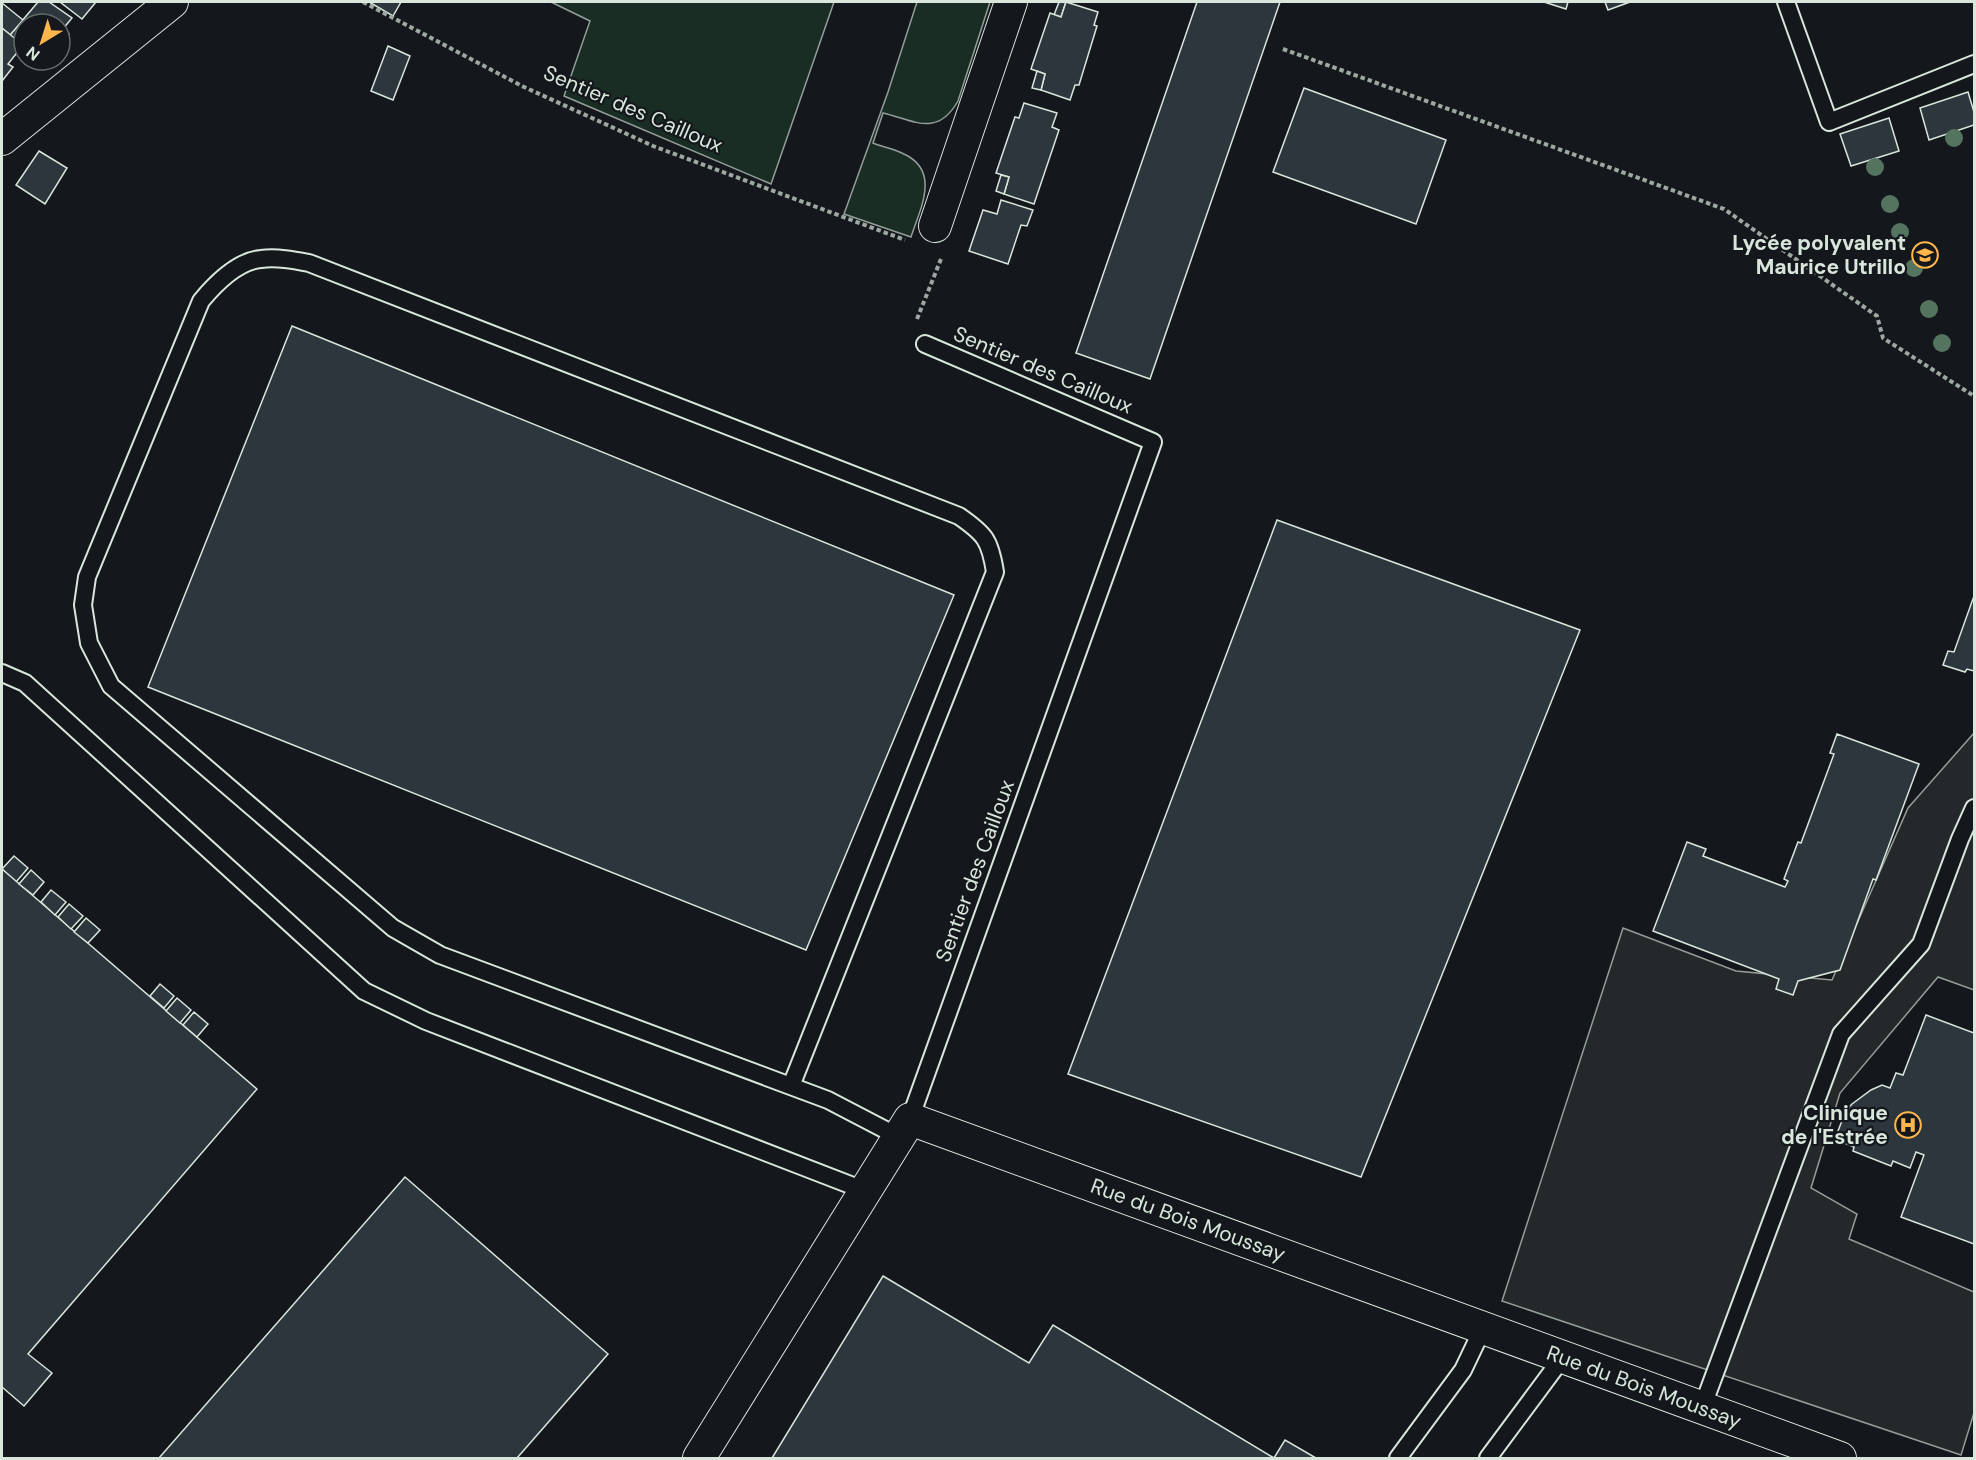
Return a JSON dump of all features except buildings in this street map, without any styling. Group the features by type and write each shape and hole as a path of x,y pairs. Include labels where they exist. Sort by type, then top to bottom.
{"street":[{"path":"2,139 172,2"},
{"path":"930,241 1011,2"},
{"path":"699,1458 904,1128"},
{"name":"Rue du Bois Moussay","path":"904,1128 1483,1328 1840,1458"}],"lane":[{"path":"1786,2 1829,122 1974,64"},
{"path":"791,1086 995,572 992,550 981,531 959,516 309,263 282,259 259,259 234,270 216,282 201,301 87,577 83,605 89,643 111,686 393,928 440,955 828,1100 904,1128"},
{"name":"Sentier des Cailloux","path":"904,1128 1153,442 925,344"},
{"path":"2,672 25,683 364,991 426,1021 866,1191"},
{"path":"1702,1408 1841,1034 1921,944 1974,808"},
{"path":"1398,1458 1463,1370 1483,1328"},
{"path":"1488,1458 1563,1357"}],"path":[{"name":"Sentier des Cailloux","path":"363,2 522,86 653,146 930,241 916,321 925,344"},
{"path":"1283,49 1724,209 1877,316 1883,338 1974,396"}],"green space":[{"path":"551,2 834,2 771,184 564,96 590,21"},
{"path":"917,2 990,2 958,101 950,112 942,119 924,124 883,113 873,143 900,152 915,161 922,170 925,180 925,191 911,237 844,214 888,92"}],"shaded area":[{"path":"1974,733 1974,990 1938,977 1840,1093 1811,1188 1857,1214 1849,1239 1974,1292 1974,1413 1961,1455 1502,1301 1623,928 1736,971 1832,980 1908,808"}],"place":[{"name":"Lycée polyvalent Maurice Utrillo","path":"1925,255"},
{"name":"Clinique de l'Estrée","path":"1908,1125"}]}
